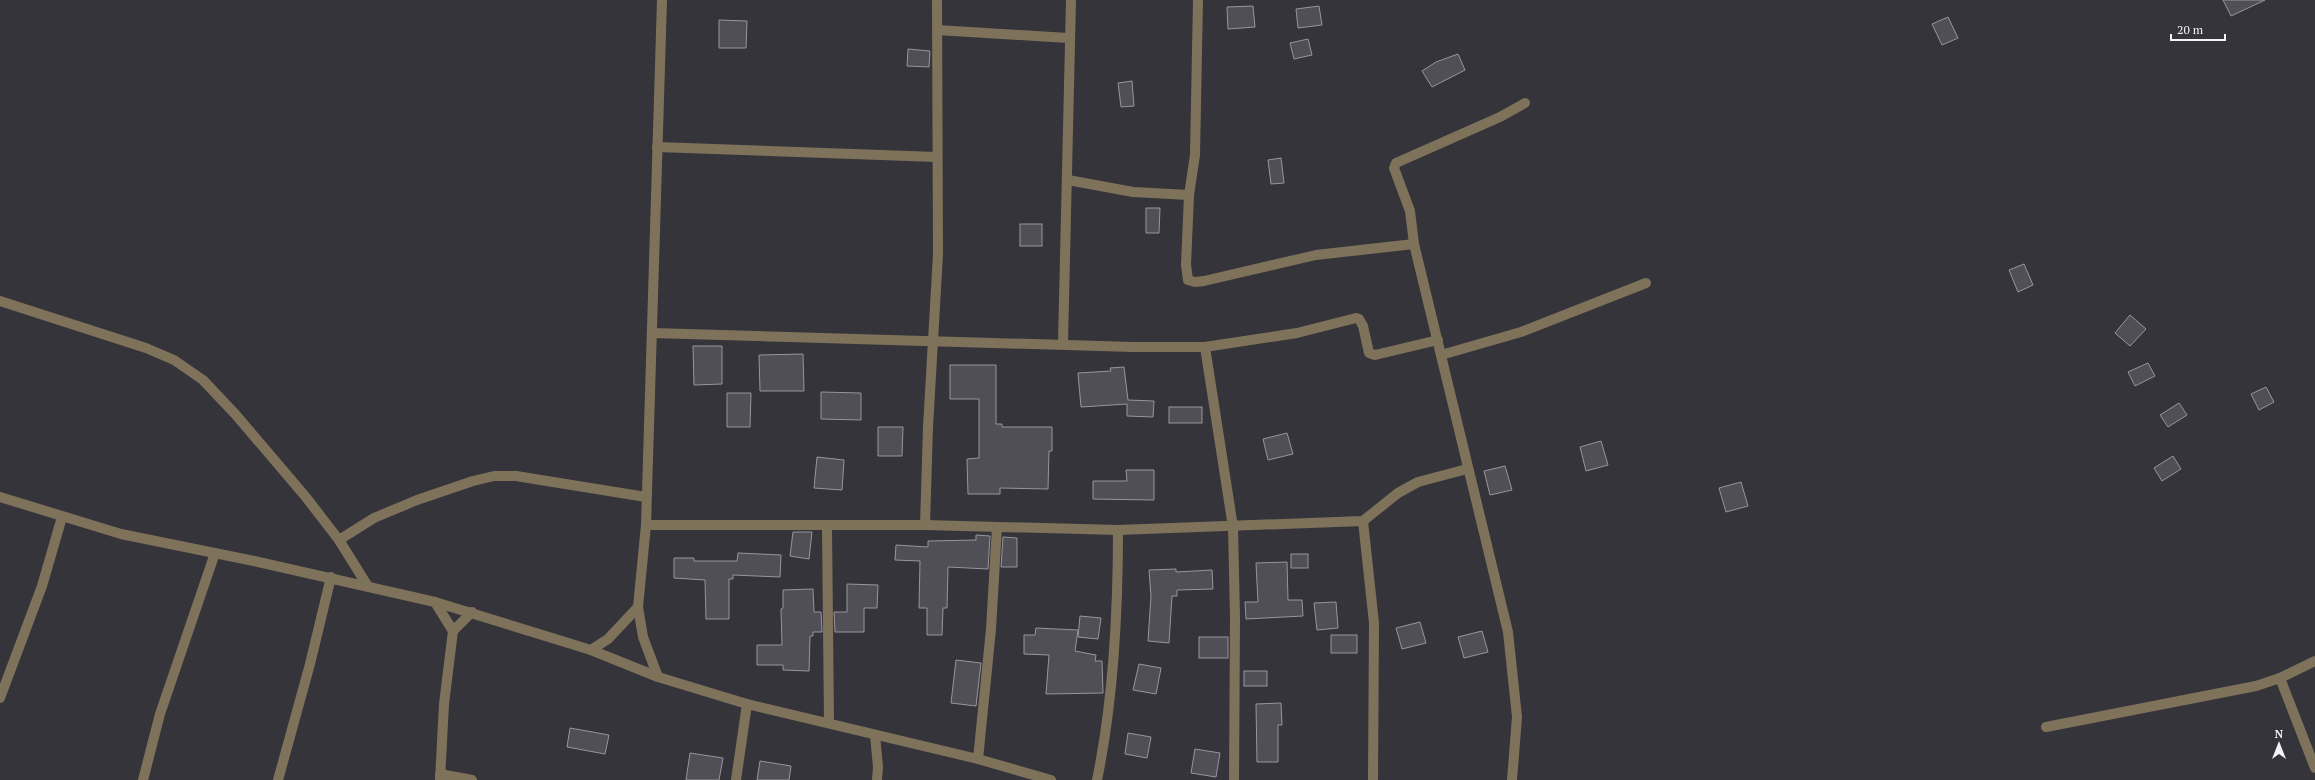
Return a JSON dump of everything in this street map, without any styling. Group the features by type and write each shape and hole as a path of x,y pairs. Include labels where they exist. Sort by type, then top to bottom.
{"street":[{"path":"658,677 643,637 638,607 646,524 662,0"},
{"path":"925,525 928,427 938,254 937,0"},
{"path":"1063,343 1068,180 1068,38 1071,0"},
{"path":"1198,0 1195,155 1189,196 1186,274 1188,280 1195,282 1316,255 1414,244"},
{"path":"937,30 1068,38"},
{"path":"1512,780 1517,717 1508,632 1467,469 1438,340 1414,244 1410,211 1394,172 1396,163 1500,117 1525,103"},
{"path":"657,147 937,157"},
{"path":"1068,180 1133,192 1189,196"},
{"path":"1441,355 1521,332 1646,283"},
{"path":"0,301 146,348 174,360 203,380 236,414 339,540 367,585"},
{"path":"652,333 1063,343 1133,347 1205,347 1297,333 1356,318 1359,319 1364,326 1369,353 1375,356 1438,340"},
{"path":"1205,347 1232,527 1235,618 1234,780"},
{"path":"646,524 827,526 925,525 1118,530 1364,522 1398,493 1418,482 1467,469"},
{"path":"339,540 374,518 394,509 473,481 494,476 516,476 646,497"},
{"path":"0,497 121,534 331,577 472,612 590,650 658,677 747,704 978,759 1052,780"},
{"path":"0,698 42,586 62,517"},
{"path":"1364,522 1374,623 1372,780"},
{"path":"827,526 829,723"},
{"path":"978,759 992,629 997,527"},
{"path":"1097,780 1107,722 1114,651 1118,586 1118,530"},
{"path":"143,780 160,714 215,553"},
{"path":"278,780 310,664 331,577"},
{"path":"434,602 453,631"},
{"path":"590,650 608,639 638,607"},
{"path":"472,612 453,631 444,704 440,777 472,780"},
{"path":"2046,727 2224,693 2280,678 2315,661"},
{"path":"2280,678 2315,768"},
{"path":"736,780 747,704"},
{"path":"875,734 878,767 877,780"}],"building":[{"path":"2223,0 2265,0 2231,16"},
{"path":"1253,6 1255,27 1228,29 1227,7"},
{"path":"1319,6 1322,25 1298,28 1296,9"},
{"path":"1948,17 1958,38 1942,45 1932,24"},
{"path":"719,20 747,21 746,48 719,48"},
{"path":"1308,39 1312,55 1294,59 1290,43"},
{"path":"908,49 930,51 929,67 907,66"},
{"path":"1458,54 1465,70 1432,87 1422,71 1436,62"},
{"path":"1132,81 1134,106 1121,107 1118,83"},
{"path":"1281,158 1284,183 1271,184 1268,160"},
{"path":"1146,208 1160,208 1159,233 1146,233"},
{"path":"1020,224 1042,224 1042,246 1020,246"},
{"path":"2024,264 2033,285 2018,292 2009,270"},
{"path":"2130,315 2146,329 2130,346 2115,333"},
{"path":"693,346 722,346 722,384 694,385"},
{"path":"803,354 804,391 760,391 759,355"},
{"path":"2148,363 2155,376 2135,386 2128,372"},
{"path":"950,365 996,365 996,424 1002,424 1002,427 1052,427 1052,451 1049,451 1048,489 1000,488 1000,494 968,494 967,459 979,458 979,399 950,399"},
{"path":"1124,367 1128,400 1154,401 1153,417 1127,416 1127,404 1081,407 1078,373 1111,371 1110,368"},
{"path":"2266,387 2274,402 2259,410 2251,394"},
{"path":"821,392 861,393 861,420 821,419"},
{"path":"727,393 751,393 750,427 727,427"},
{"path":"2179,403 2187,415 2168,427 2160,415"},
{"path":"1169,407 1202,407 1202,423 1169,423"},
{"path":"878,427 903,427 902,456 878,456"},
{"path":"1287,433 1293,454 1268,460 1263,439"},
{"path":"1601,441 1608,465 1586,471 1580,447"},
{"path":"2173,456 2181,469 2162,481 2154,468"},
{"path":"817,457 844,460 842,490 814,488"},
{"path":"1505,466 1512,490 1490,495 1484,471"},
{"path":"1126,470 1154,470 1154,500 1093,499 1093,481 1127,481"},
{"path":"1741,482 1748,506 1726,512 1719,488"},
{"path":"793,532 812,532 809,559 790,556"},
{"path":"976,535 990,536 988,569 948,567 947,608 943,608 942,635 927,635 927,608 919,608 920,561 895,560 896,545 928,547 928,541 976,540"},
{"path":"1003,537 1017,538 1017,567 1001,567"},
{"path":"738,553 781,555 780,577 733,575 733,579 729,579 729,619 706,619 705,580 674,578 674,558 694,558 694,561 737,561"},
{"path":"1291,554 1308,554 1308,568 1291,568"},
{"path":"1287,562 1288,600 1302,600 1303,616 1246,619 1245,602 1258,602 1256,563"},
{"path":"1176,569 1176,572 1212,570 1213,589 1177,590 1177,596 1172,596 1169,643 1148,641 1151,596 1149,570"},
{"path":"847,584 878,585 877,608 864,608 864,632 835,632 834,612 847,612"},
{"path":"813,589 814,612 821,612 822,632 813,632 813,636 810,636 809,671 783,670 783,665 757,665 757,645 782,645 781,609 783,608 783,590"},
{"path":"1336,602 1338,628 1317,630 1314,603"},
{"path":"1080,616 1101,618 1098,639 1078,637"},
{"path":"1420,622 1426,643 1402,649 1396,628"},
{"path":"1036,628 1078,630 1075,651 1096,655 1095,661 1102,661 1103,693 1046,694 1049,655 1024,654 1024,635 1035,635"},
{"path":"1482,631 1488,652 1464,658 1458,637"},
{"path":"1331,635 1357,635 1357,653 1331,653"},
{"path":"1199,637 1228,637 1228,658 1199,658"},
{"path":"956,660 981,663 976,706 951,703"},
{"path":"1139,664 1161,668 1156,694 1133,690"},
{"path":"1244,671 1267,671 1267,686 1244,686"},
{"path":"1281,703 1282,725 1278,725 1278,762 1257,762 1256,704"},
{"path":"570,728 609,735 605,754 567,747"},
{"path":"1128,733 1151,737 1147,758 1125,754"},
{"path":"1195,749 1220,753 1216,777 1191,773"},
{"path":"690,753 723,758 719,780 686,780"},
{"path":"760,761 791,766 789,780 757,780"}]}
